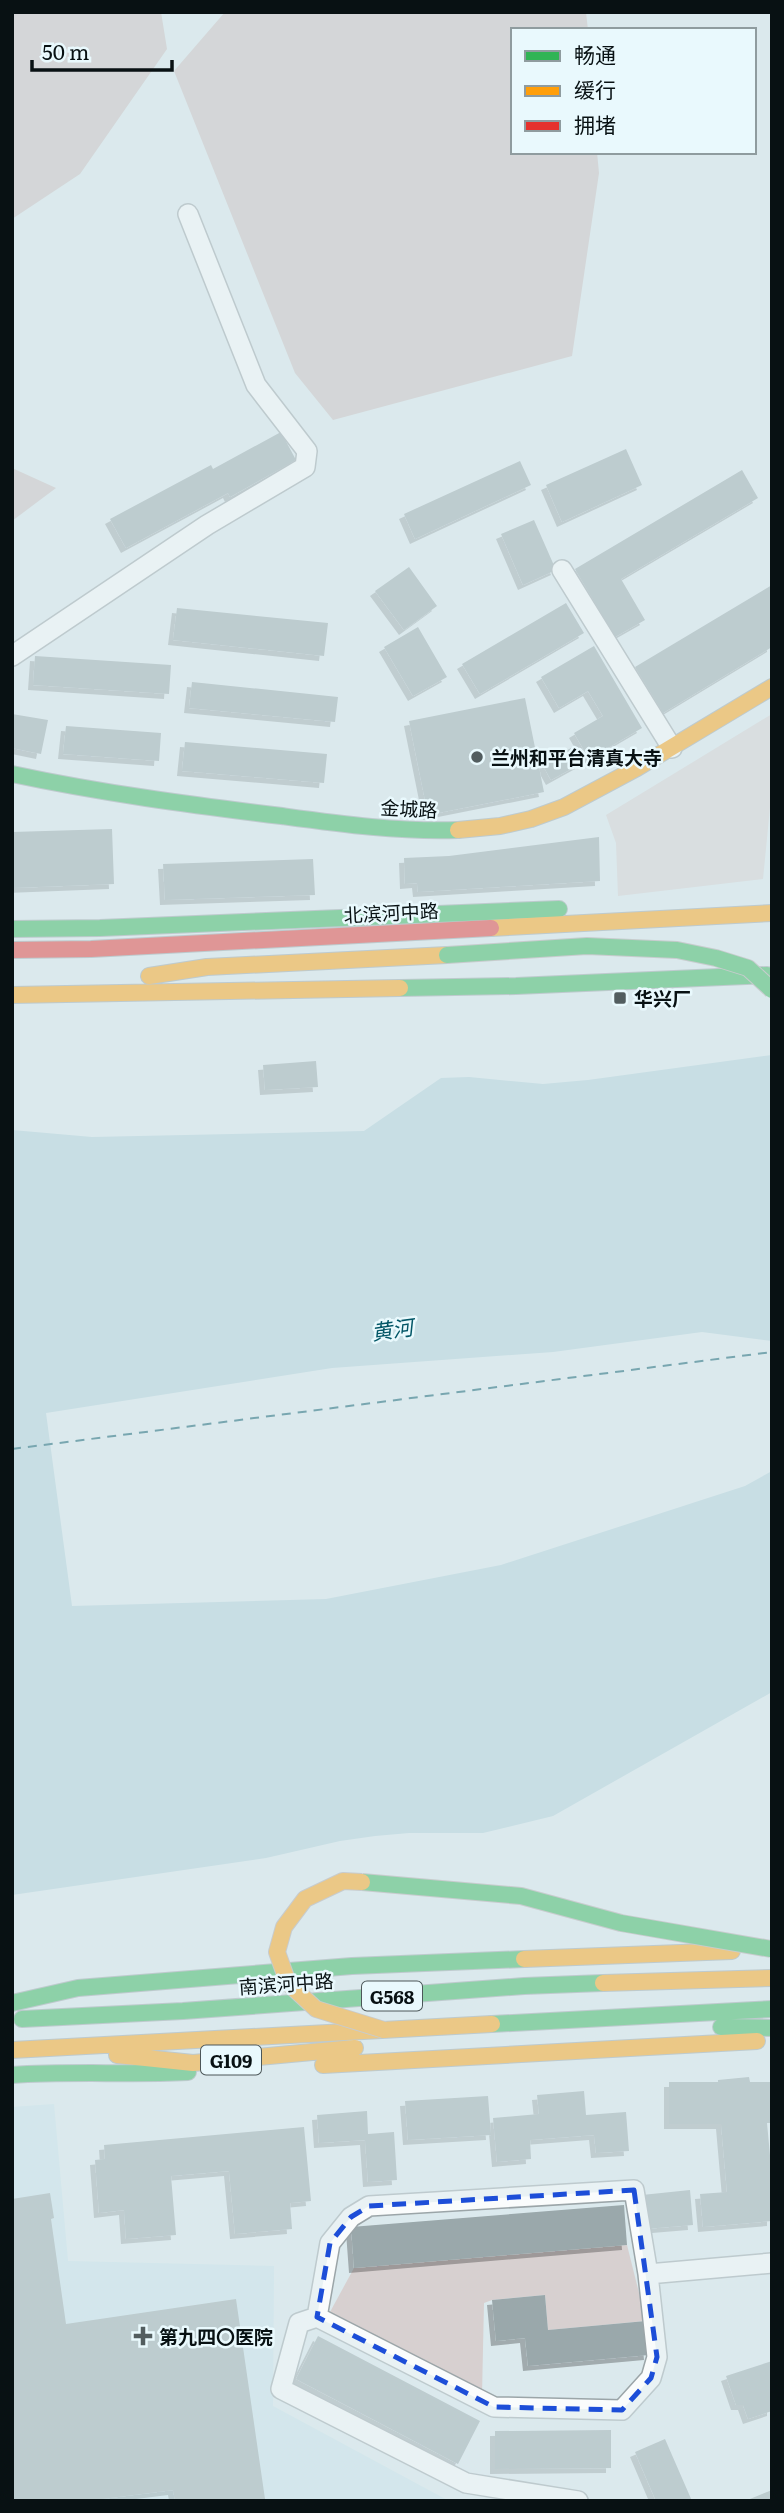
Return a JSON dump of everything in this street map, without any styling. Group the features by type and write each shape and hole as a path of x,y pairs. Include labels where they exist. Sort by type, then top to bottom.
{"main road":[{"name":"金城路","path":"12,774 71,788 245,813 401,831 469,830 533,819 591,793 672,748 772,687"},
{"path":"12,929 100,928 666,905 772,913"},
{"name":"北滨河中路","path":"12,950 91,949 772,913"},
{"path":"34,994 207,967 587,946 677,950 716,958 748,968 772,990"},
{"path":"12,995 516,986 772,975"},
{"path":"771,1949 621,1923 521,1896 343,1881 305,1899 284,1927 277,1952 288,1983 316,2009 384,2038 734,2026 772,2028"},
{"path":"12,2003 78,1989 352,1966 771,1949"},
{"name":"南滨河中路","path":"12,2019 183,2011 524,1986 772,1978"},
{"name":"G568","path":"12,2050 384,2038 772,2008"},
{"name":"G109","path":"78,2047 135,2059 193,2063 384,2038"},
{"path":"12,2075 57,2072 132,2076 772,2040"}],"street":[{"path":"12,656 207,525 305,467 307,451 256,385 188,214"},
{"path":"562,570 672,748"},
{"path":"317,2317 330,2243 351,2217 369,2206 634,2190 648,2274 657,2357 651,2378 622,2410 494,2407 317,2317 299,2323 281,2389 466,2483 578,2501"},
{"path":"648,2274 772,2263"}],"highlighted area":[{"path":"634,2190 657,2357 651,2378 622,2410 494,2407 317,2317 330,2243 351,2217 369,2206"}],"shaded area":[{"path":"12,12 161,12 167,49 80,174 12,219"},
{"path":"225,12 586,12 588,28 511,28 511,154 597,154 599,173 572,356 333,420 295,373 174,71"},
{"path":"12,468 56,488 12,521"},
{"path":"772,714 772,787 763,879 618,896 616,843 606,815"},
{"name":"第九四〇医院","path":"54,2104 68,2261 274,2266 273,2406 449,2501 12,2501 12,2107"},
{"path":"627,2245 646,2321 548,2330 545,2295 484,2303 482,2395 330,2312 354,2268"}],"water":[{"name":"黄河","path":"772,1055 772,1341 702,1332 553,1352 332,1368 46,1413 72,1606 326,1599 501,1565 745,1486 772,1471 772,1692 553,1816 483,1833 375,1836 266,1858 12,1895 12,1130 92,1137 364,1131 441,1078 469,1077 543,1084"}],"building":[{"path":"281,432 296,460 230,497 228,493 126,548 110,519 211,465 213,469"},
{"path":"626,449 642,485 562,522 546,485"},
{"path":"520,461 531,485 415,539 404,514"},
{"path":"742,470 758,498 621,579 645,620 615,637 575,569"},
{"path":"534,520 556,570 523,585 501,534"},
{"path":"409,567 437,606 404,630 375,591"},
{"path":"772,585 772,647 663,713 635,667"},
{"path":"566,603 584,633 480,694 462,664"},
{"path":"177,608 328,623 324,656 173,640"},
{"path":"418,627 447,677 413,696 384,647"},
{"path":"594,646 642,728 589,759 574,733 603,716 588,691 559,708 541,677"},
{"path":"35,656 171,665 169,694 33,685"},
{"path":"192,682 338,697 335,722 189,708"},
{"name":"兰州和平台清真大寺","path":"525,698 544,792 428,815 409,721"},
{"path":"12,714 48,720 41,754 12,748"},
{"path":"66,726 161,733 159,761 63,754"},
{"path":"185,742 327,754 324,783 182,771"},
{"path":"571,748 580,764 551,780 542,764"},
{"path":"112,829 114,884 12,888 12,832"},
{"path":"599,837 600,881 418,892 417,883 405,884 404,858 449,856"},
{"path":"313,859 315,895 165,900 163,864"},
{"path":"316,1061 318,1087 265,1090 263,1065"},
{"path":"749,2077 750,2082 772,2082 772,2123 767,2123 772,2177 772,2221 703,2227 700,2194 727,2192 721,2124 669,2124 669,2082 718,2082"},
{"path":"584,2091 586,2115 626,2112 629,2151 596,2153 594,2135 530,2140 531,2159 497,2162 493,2118 539,2114 537,2095"},
{"path":"488,2096 491,2135 408,2140 405,2101"},
{"path":"367,2111 368,2134 394,2132 397,2180 368,2182 365,2140 319,2143 317,2115"},
{"path":"304,2127 311,2201 290,2203 292,2229 235,2234 229,2171 171,2176 176,2235 126,2239 124,2210 99,2213 95,2160 105,2159 104,2145"},
{"path":"690,2190 693,2225 645,2229 642,2195"},
{"name":"第九四〇医院","path":"50,2193 54,2218 51,2219 66,2324 236,2299 265,2499 175,2501 173,2490 86,2501 12,2501 12,2199"},
{"path":"624,2205 627,2245 354,2268 351,2227"},
{"path":"545,2295 548,2330 646,2321 649,2355 528,2366 525,2338 496,2341 492,2300"},
{"path":"318,2336 480,2421 458,2464 296,2379"},
{"path":"772,2361 772,2411 748,2419 743,2405 736,2405 726,2376"},
{"path":"611,2430 611,2468 495,2469 495,2431"},
{"path":"665,2439 692,2501 656,2501 635,2452"},
{"path":"772,2490 772,2501 745,2501"}],"ferry route":[{"path":"12,1449 772,1352"}],"traffic: fast":[{"path":"12,774 146,798 326,822 392,829 458,830"},
{"path":"12,929 100,928 559,909"},
{"path":"447,955 587,946 677,950 748,968 772,990"},
{"path":"400,988 516,986 767,975"},
{"path":"362,1882 521,1896 621,1923 771,1949"},
{"path":"12,2003 78,1988 352,1966 524,1959"},
{"path":"22,2019 603,1983"},
{"path":"492,2024 772,2009"},
{"path":"721,2027 772,2028"},
{"path":"12,2075 188,2072"}],"traffic: slow":[{"path":"458,830 500,826 531,819 564,807 637,768 772,687"},
{"path":"491,928 772,913"},
{"path":"149,976 207,967 447,955"},
{"path":"12,995 400,988"},
{"path":"362,1882 343,1881 305,1899 284,1927 277,1952 288,1983 316,2009 384,2030"},
{"path":"524,1959 732,1951"},
{"path":"603,1983 772,1978"},
{"path":"12,2050 492,2024"},
{"path":"323,2065 757,2041"},
{"path":"117,2055 193,2063 355,2048"}],"traffic: jam":[{"path":"12,950 91,949 491,928"}],"place":[{"name":"兰州和平台清真大寺","path":"477,757"},
{"name":"华兴厂","path":"620,998"},
{"name":"第九四〇医院","path":"143,2336"}]}
